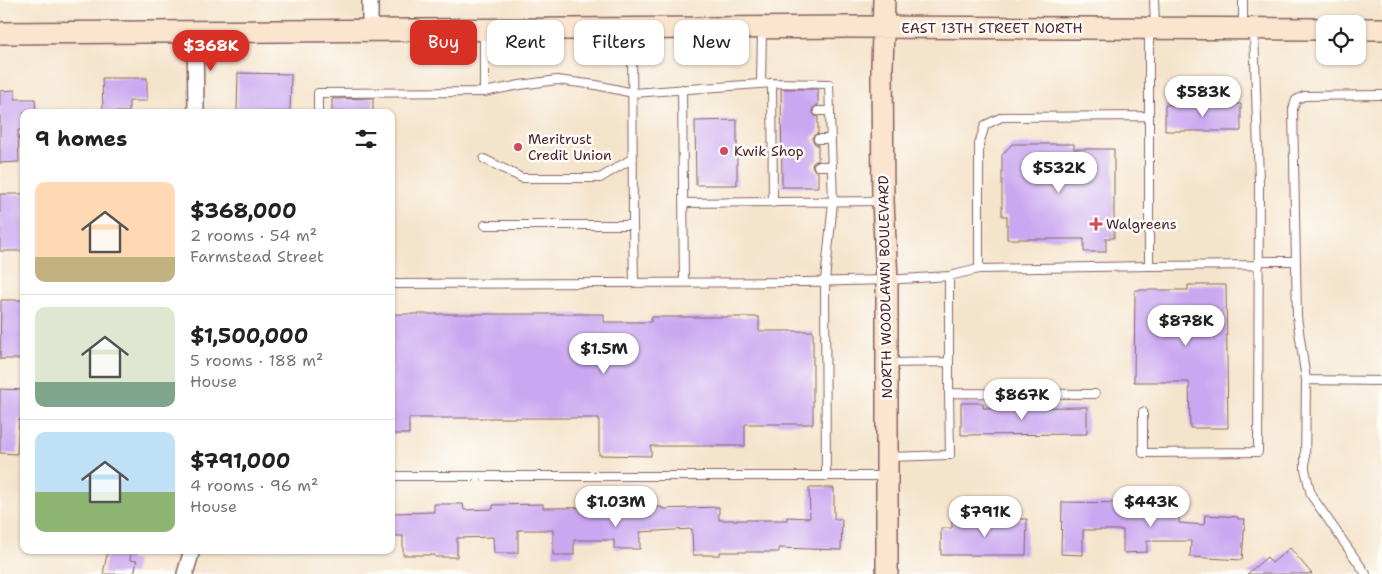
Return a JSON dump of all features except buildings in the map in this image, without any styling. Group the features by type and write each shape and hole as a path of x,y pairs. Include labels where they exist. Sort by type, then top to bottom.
{"main road":[{"name":"NORTH WOODLAWN BOULEVARD","path":"884,0 882,201 887,280 887,574"},
{"name":"EAST 13TH STREET NORTH","path":"664,29 883,27 1316,29"},
{"name":"EAST 13TH STREET NORTH","path":"0,33 574,29"},
{"path":"1366,29 1382,29"}],"street":[{"path":"370,0 370,31"},
{"path":"195,32 196,109"},
{"path":"185,574 191,554"}],"lane":[{"path":"1149,266 1149,116 1154,0"},
{"path":"1143,412 1143,453 1258,452 1259,181 1248,28 1243,0"},
{"path":"761,84 762,28"},
{"path":"484,30 484,92"},
{"path":"633,65 634,283"},
{"path":"318,109 318,93 484,92 557,80 596,85 633,93 772,83 830,84 833,202 825,281 826,476"},
{"path":"772,83 773,202"},
{"path":"682,90 684,282"},
{"path":"1366,574 1311,495 1305,469 1306,380 1297,317 1293,109 1296,100 1304,96 1382,95"},
{"path":"818,111 830,111"},
{"path":"772,112 782,112"},
{"path":"979,269 979,144 986,126 1002,117 1149,116"},
{"path":"818,139 831,139"},
{"path":"772,140 782,140"},
{"path":"484,159 522,178 600,178 633,158"},
{"path":"773,166 782,166"},
{"path":"818,166 832,166"},
{"path":"683,202 882,201"},
{"path":"485,225 634,225"},
{"path":"395,284 887,280 948,276 979,269 1296,261"},
{"path":"395,476 826,476 950,455 948,276"},
{"path":"887,363 949,362"},
{"path":"1306,380 1382,381"},
{"path":"949,393 1095,394"}],"place":[{"name":"Meritrust Credit Union","path":"518,147"},
{"name":"Kwik Shop","path":"724,151"},
{"name":"Walgreens","path":"1096,224"}]}
